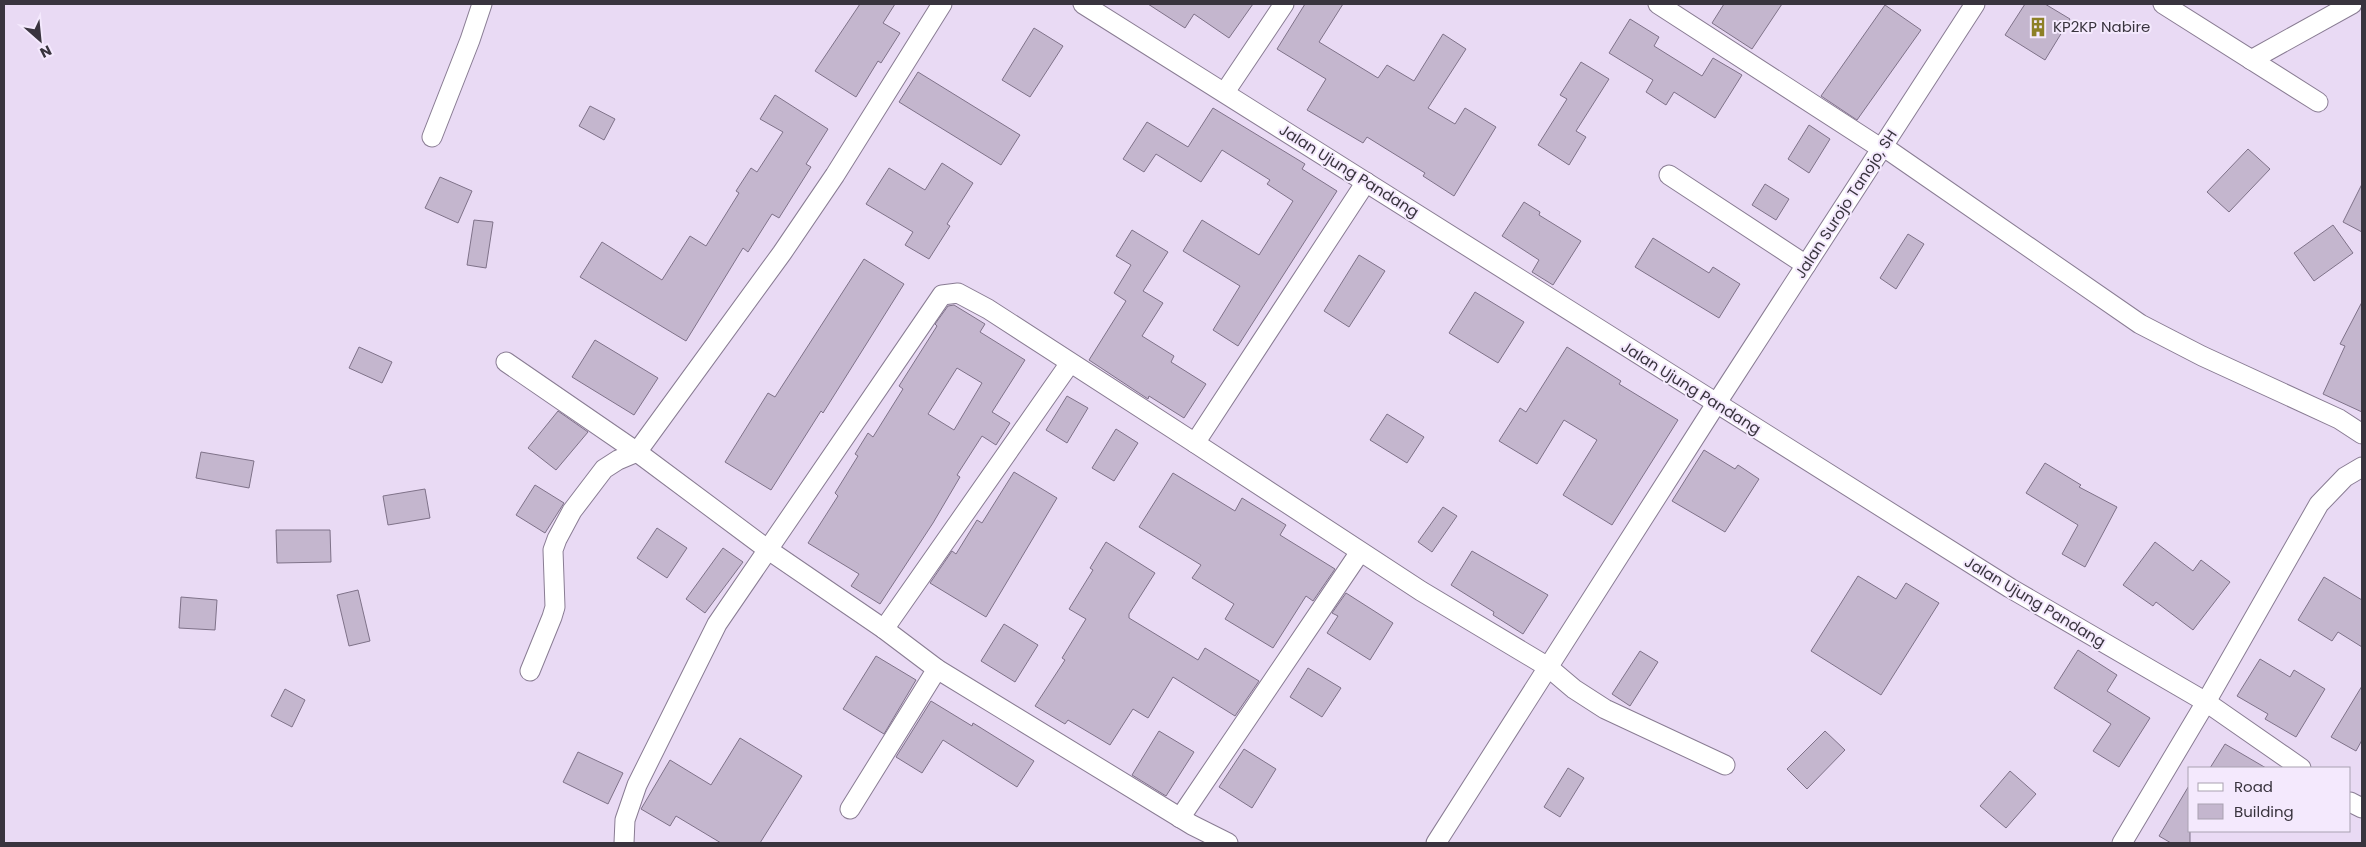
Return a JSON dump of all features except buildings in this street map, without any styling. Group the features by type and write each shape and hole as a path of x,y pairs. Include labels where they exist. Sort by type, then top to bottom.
{"street":[{"path":"432,137 482,4"},
{"path":"530,671 555,607 553,550 572,511 604,469 618,460 638,452 756,289 835,174 942,4"},
{"name":"Jalan Ujung Pandang","path":"1083,4 2010,588 2206,702 2300,767"},
{"path":"1225,92 1284,4"},
{"path":"1658,4 1883,148 2140,324 2202,356 2338,419 2362,434"},
{"name":"Jalan Surojo Tanojo, SH","path":"1436,843 1716,404 1975,4"},
{"path":"2163,4 2318,102"},
{"path":"2251,60 2352,4"},
{"path":"1669,175 1806,265"},
{"path":"1194,443 1366,182"},
{"path":"624,843 624,820 637,785 717,624 942,295 958,293 1070,363 1421,591 1548,667 1574,689 1605,709 1725,765"},
{"path":"506,362 638,452 767,549 884,629 937,669 1180,818 1228,843"},
{"path":"884,629 1070,363"},
{"path":"2122,843 2206,702 2319,504 2345,477 2362,465"},
{"path":"1180,818 1360,552"},
{"path":"850,808 937,669"}],"place":[{"name":"KP2KP Nabire","path":"2038,27"}]}
